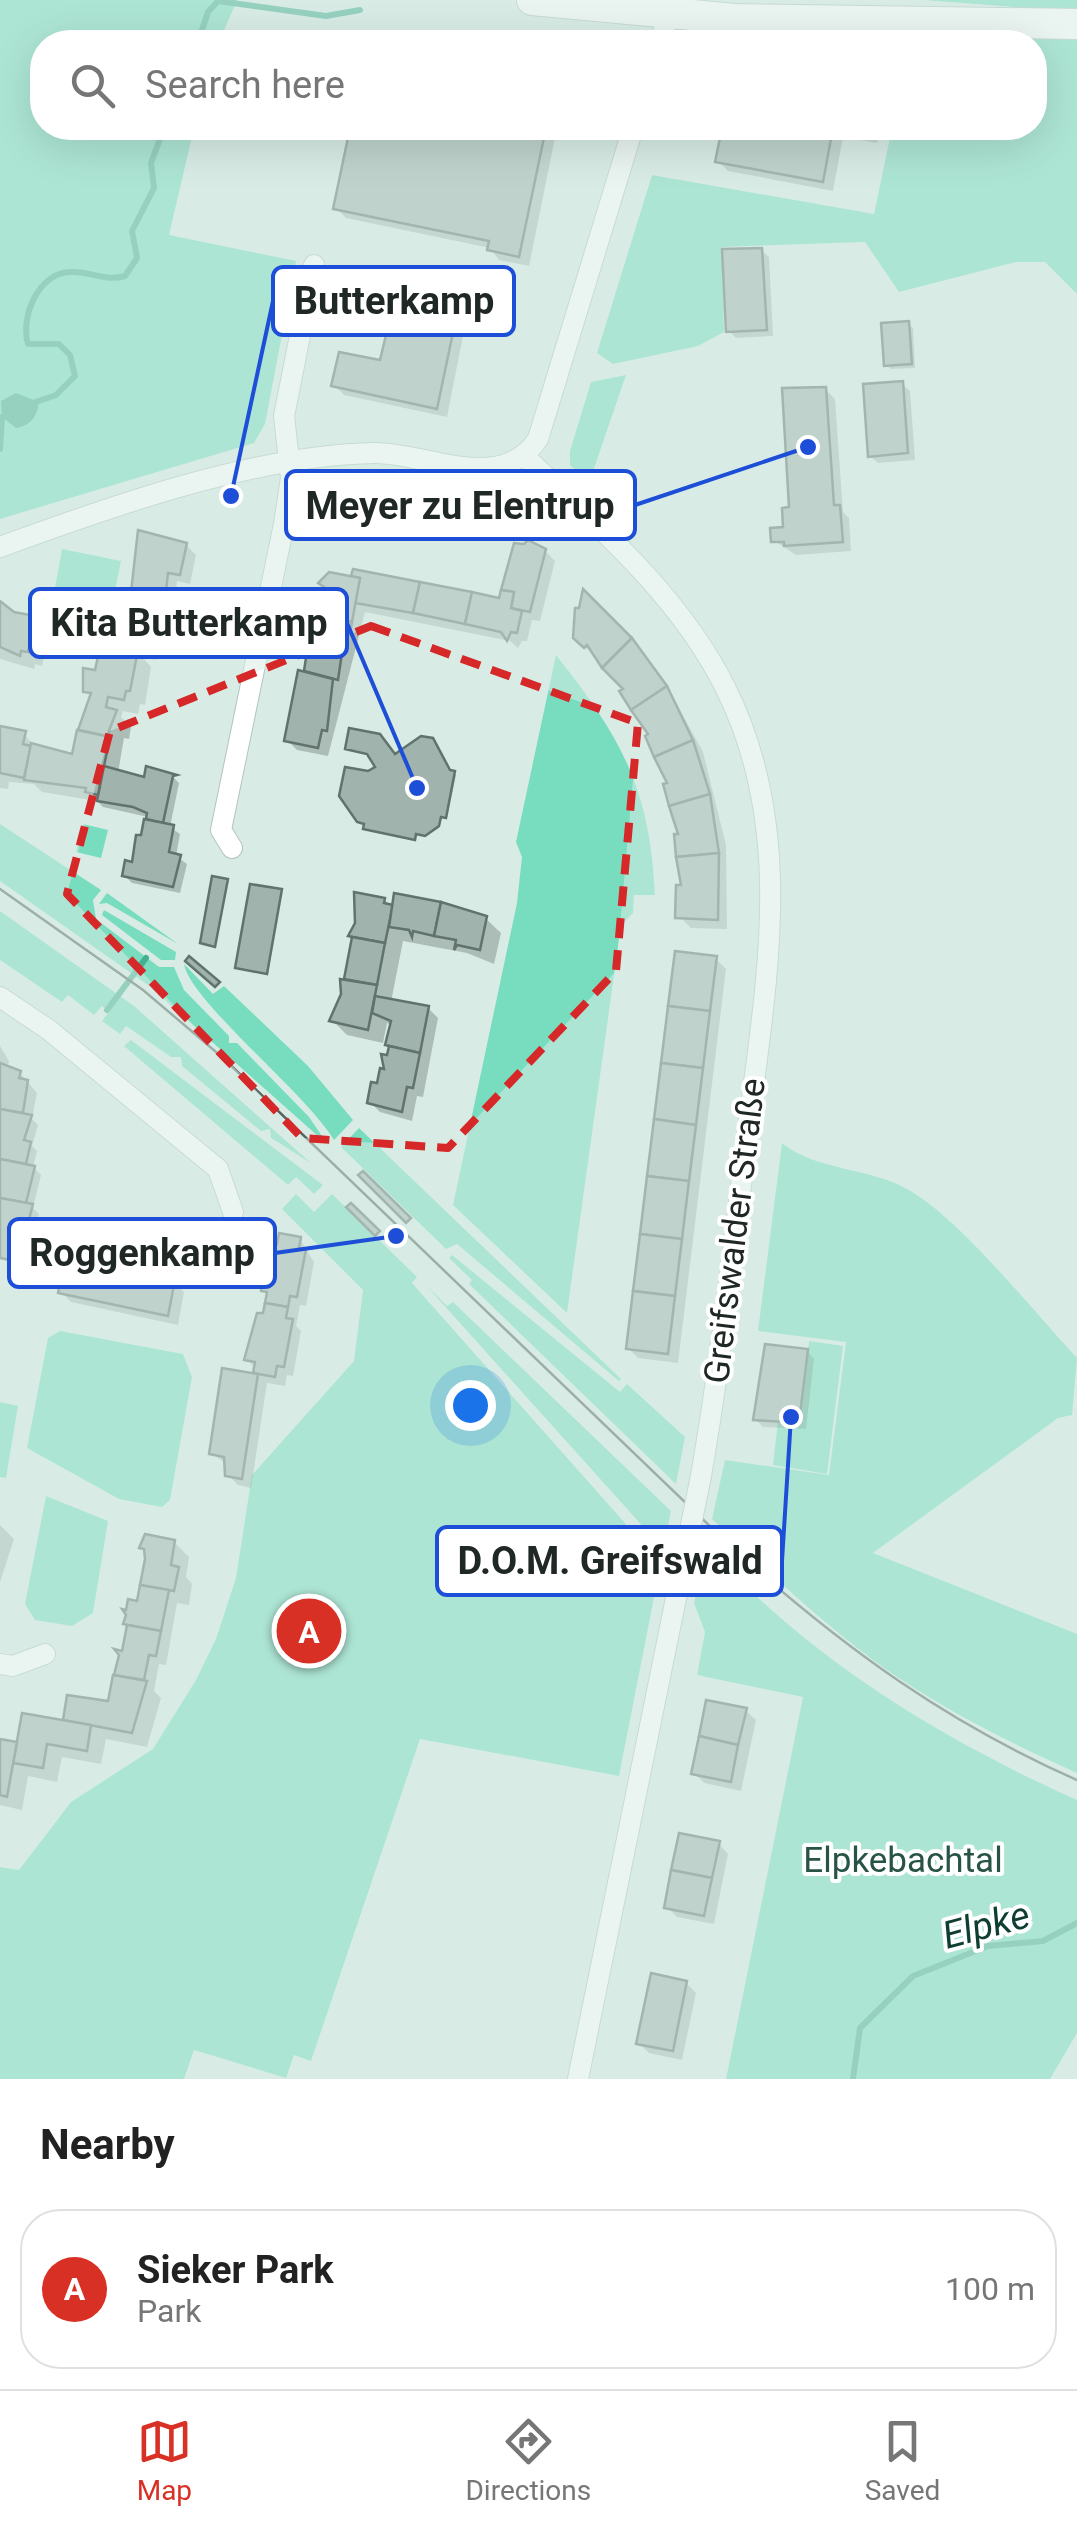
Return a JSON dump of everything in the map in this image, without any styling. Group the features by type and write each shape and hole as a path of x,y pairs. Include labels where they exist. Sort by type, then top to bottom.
{"street":[{"path":"532,0 735,19 917,18 1077,24"},
{"path":"0,547 211,479 288,464 374,454 486,469 513,463 538,439 629,140"},
{"path":"232,848 221,830 284,524 288,464 284,416 314,265"},
{"name":"Greifswalder Straße","path":"523,455 620,548 688,626 739,716 766,806 772,852 770,942 717,1378 701,1476 578,2079"},
{"path":"0,997 49,1030 218,1169 234,1212"},
{"path":"0,1664 13,1666 45,1654"}],"highlighted area":[{"path":"371,626 638,723 616,971 448,1148 302,1138 67,894 110,731"}],"green space":[{"path":"0,0 237,0 224,30 30,30 30,140 191,140 169,235 296,261 265,424 254,443 0,519"},
{"path":"924,0 1077,0 1077,12"},
{"path":"1047,34 1077,34 1077,294 1045,262 1016,262 899,292 865,242 722,247 724,332 698,346 613,364 597,353 652,175 874,214 889,140 1047,140"},
{"path":"626,375 589,483 570,465 570,451 591,382"},
{"path":"62,549 121,561 113,600 55,588"},
{"path":"556,655 598,712 628,766 647,824 655,895 634,895 633,913 621,925 567,1313 453,1205 517,903 522,857 516,842"},
{"path":"0,824 101,890 93,900 96,919 159,967 174,967 184,990 229,1036 229,1043 237,1043 309,1117 328,1145 148,985 0,881"},
{"path":"83,824 108,830 101,858 76,852"},
{"path":"107,893 178,944 107,903 99,904"},
{"path":"104,910 176,952 175,960 161,960 102,915"},
{"path":"0,911 134,1006 311,1163 271,1138 270,1129 261,1131 182,1066 181,1057 171,1057 126,1026 120,1034 102,1021 109,1012 102,1006 94,1015 68,995 62,1002 0,960"},
{"path":"184,964 213,994 224,986 308,1066 353,1120 334,1140 320,1120 206,1001"},
{"path":"131,1040 323,1185 314,1194 296,1177 288,1185 124,1046"},
{"path":"359,1128 621,1379 457,1244 446,1249 341,1147"},
{"path":"782,1143 811,1159 894,1183 929,1204 973,1244 1077,1358 1072,1415 1058,1418 873,1553 1077,1634 1077,1773 980,1726 887,1670 819,1617 712,1519 725,1460 829,1475 846,1342 758,1331"},
{"path":"296,1194 314,1212 332,1194 417,1277 412,1283 648,1549 656,1541 424,1283 447,1306 453,1302 671,1511 619,1776 420,1739 311,2061 294,2055 286,2078 194,2050 184,2079 0,2079 0,1867 19,1870 71,1802 153,1749 196,1680 216,1639 236,1578 252,1475 354,1361 363,1290 282,1209"},
{"path":"452,1255 620,1392 627,1384 685,1437 676,1484 469,1284 472,1280 449,1258"},
{"path":"60,1331 183,1354 192,1377 170,1500 162,1507 119,1499 27,1448 48,1338"},
{"path":"809,1341 843,1346 827,1474 773,1465 778,1421 799,1423"},
{"path":"0,1402 18,1406 6,1478 0,1477"},
{"path":"46,1496 108,1521 93,1613 72,1626 35,1620 25,1604"},
{"name":"Elpkebachtal","path":"707,1546 788,1625 879,1692 975,1750 1077,1800 1077,2033 1050,2079 726,2079 803,1697 697,1675 705,1632 694,1603"}],"shaded area":[{"path":"16,393 39,402 32,420 16,428 2,417 1,401"}],"building":[{"path":"347,140 543,140 519,257 487,250 489,241 333,209"},
{"path":"720,140 831,140 823,182 715,162"},
{"path":"762,248 767,330 726,332 722,249"},
{"path":"392,310 455,323 437,409 331,386 339,352 380,360"},
{"path":"909,321 912,364 884,366 881,323"},
{"path":"903,381 908,453 868,457 863,384"},
{"path":"826,387 834,505 840,505 843,542 784,546 784,542 771,542 770,528 783,527 782,508 789,507 782,388"},
{"path":"138,530 187,543 180,575 168,573 164,608 130,601"},
{"path":"528,540 546,549 530,612 511,608 514,592 501,590 514,543 524,544"},
{"path":"353,569 420,582 413,613 355,603 360,578 351,576"},
{"path":"329,572 360,578 352,622 322,615 324,587 318,583"},
{"path":"420,582 472,592 465,624 413,613"},
{"path":"583,589 632,638 602,668 587,645 584,648 573,638 575,608 579,608"},
{"path":"501,590 514,592 511,608 522,611 517,633 511,632 507,641 501,632 465,624 472,592 499,598"},
{"path":"0,601 14,612 35,616 28,652 21,651 20,656 0,647"},
{"path":"320,615 352,622 350,634 345,633 338,680 304,671 311,624 318,625"},
{"path":"632,638 667,686 631,710 619,691 623,689 602,668"},
{"path":"101,643 138,650 130,691 126,691 124,700 108,697 106,707 117,710 107,736 78,730 91,693 83,692 83,668 95,670"},
{"path":"298,670 333,679 327,731 322,730 318,748 284,741"},
{"path":"667,686 693,740 654,757 645,736 648,734 631,710"},
{"path":"0,726 26,731 23,744 31,746 24,778 0,773"},
{"path":"349,728 380,734 395,754 421,736 433,738 450,770 455,771 446,818 441,817 439,826 425,836 416,834 415,840 363,829 364,824 357,822 339,796 345,767 368,771 375,767 367,754 345,749"},
{"path":"77,730 110,737 98,795 85,792 86,788 24,780 31,743 72,754"},
{"path":"693,740 710,794 669,806 663,784 667,783 654,757"},
{"path":"104,766 144,777 146,766 177,775 173,776 163,823 146,819 147,813 133,807 97,801"},
{"path":"710,794 719,853 676,857 674,834 678,834 669,806"},
{"path":"144,819 174,825 169,852 181,855 173,887 122,876 125,860 132,862 136,835 141,835"},
{"path":"719,853 718,920 675,918 676,885 681,885 676,857"},
{"path":"212,876 228,879 215,947 200,943"},
{"path":"250,884 282,889 267,974 235,968"},
{"path":"354,892 385,898 384,903 393,905 385,943 348,936 355,923"},
{"path":"394,893 441,902 434,936 413,931 412,937 409,930 389,927"},
{"path":"441,902 487,916 480,950 457,945 454,950 456,940 434,936"},
{"path":"352,937 385,943 377,985 344,979"},
{"path":"675,951 717,956 710,1011 668,1006"},
{"path":"189,956 220,982 215,987 185,961"},
{"path":"340,979 377,985 368,1030 329,1021 341,994"},
{"path":"375,996 429,1006 420,1053 385,1045 391,1021 372,1013"},
{"path":"668,1006 710,1011 703,1068 661,1063"},
{"path":"389,1046 420,1053 413,1088 407,1087 402,1112 367,1103 371,1082 377,1083 380,1068 384,1069 381,1054 387,1055"},
{"path":"0,1063 21,1071 19,1078 28,1080 23,1113 0,1109"},
{"path":"661,1063 703,1068 696,1125 654,1119"},
{"path":"0,1109 32,1115 24,1140 31,1142 26,1164 0,1159"},
{"path":"654,1119 696,1125 689,1181 647,1176"},
{"path":"0,1159 35,1166 26,1203 0,1198"},
{"path":"363,1171 411,1218 406,1223 358,1175"},
{"path":"647,1176 689,1181 682,1239 640,1234"},
{"path":"0,1198 33,1204 25,1235 31,1235 26,1263 0,1258"},
{"path":"351,1203 380,1231 375,1236 346,1207"},
{"path":"279,1233 301,1237 299,1248 306,1249 297,1297 290,1296 288,1307 265,1303 267,1292 261,1291 267,1251 270,1243 277,1244"},
{"path":"640,1234 682,1239 675,1296 633,1291"},
{"path":"64,1258 175,1280 168,1316 58,1293"},
{"path":"633,1291 675,1296 668,1354 626,1349"},
{"path":"265,1303 288,1307 286,1318 293,1319 284,1367 277,1366 275,1377 253,1373 255,1362 244,1360 257,1313 263,1313"},
{"path":"765,1344 808,1349 799,1423 753,1420"},
{"path":"222,1368 258,1374 242,1479 225,1476 224,1457 209,1454"},
{"path":"145,1534 175,1540 171,1565 179,1567 174,1591 140,1585 145,1559 144,1549 139,1548"},
{"path":"140,1585 169,1590 161,1631 123,1624 126,1615 122,1609 126,1610 128,1599 137,1601"},
{"path":"127,1625 161,1631 156,1656 149,1655 144,1680 114,1675 119,1655 114,1649 122,1651"},
{"path":"113,1675 147,1681 132,1733 63,1720 67,1695 108,1701"},
{"path":"706,1700 747,1708 738,1745 699,1736"},
{"path":"22,1713 91,1725 87,1751 47,1744 43,1768 13,1763"},
{"path":"699,1736 738,1745 731,1782 691,1774"},
{"path":"0,1739 17,1742 7,1797 0,1795"},
{"path":"679,1833 720,1841 712,1878 671,1870"},
{"path":"671,1870 712,1878 704,1916 664,1908"},
{"path":"651,1973 687,1981 673,2051 636,2044"}],"waterway":[{"path":"202,30 208,12 218,1 326,16 360,10"},
{"path":"33,403 56,395 75,376 70,355 59,344 28,344 27,322 34,298 59,274 125,276 137,258 132,231 154,188 151,163 160,140"},
{"path":"0,449 2,417 8,413"},
{"path":"107,1010 146,958"},
{"name":"Elpke","path":"853,2079 860,2028 913,1976 988,1946 1043,1941 1077,1923"}],"tram line":[{"path":"0,889 143,990 222,1057 780,1590 859,1653 941,1708 1029,1758 1077,1780"}],"place":[{"name":"Meyer zu Elentrup","path":"808,447"},
{"name":"Butterkamp","path":"231,496"},
{"name":"Kita Butterkamp","path":"417,788"},
{"name":"Roggenkamp","path":"396,1236"},
{"name":"D.O.M. Greifswald","path":"791,1417"},
{"name":"Sieker Park","path":"309,1631"}]}
